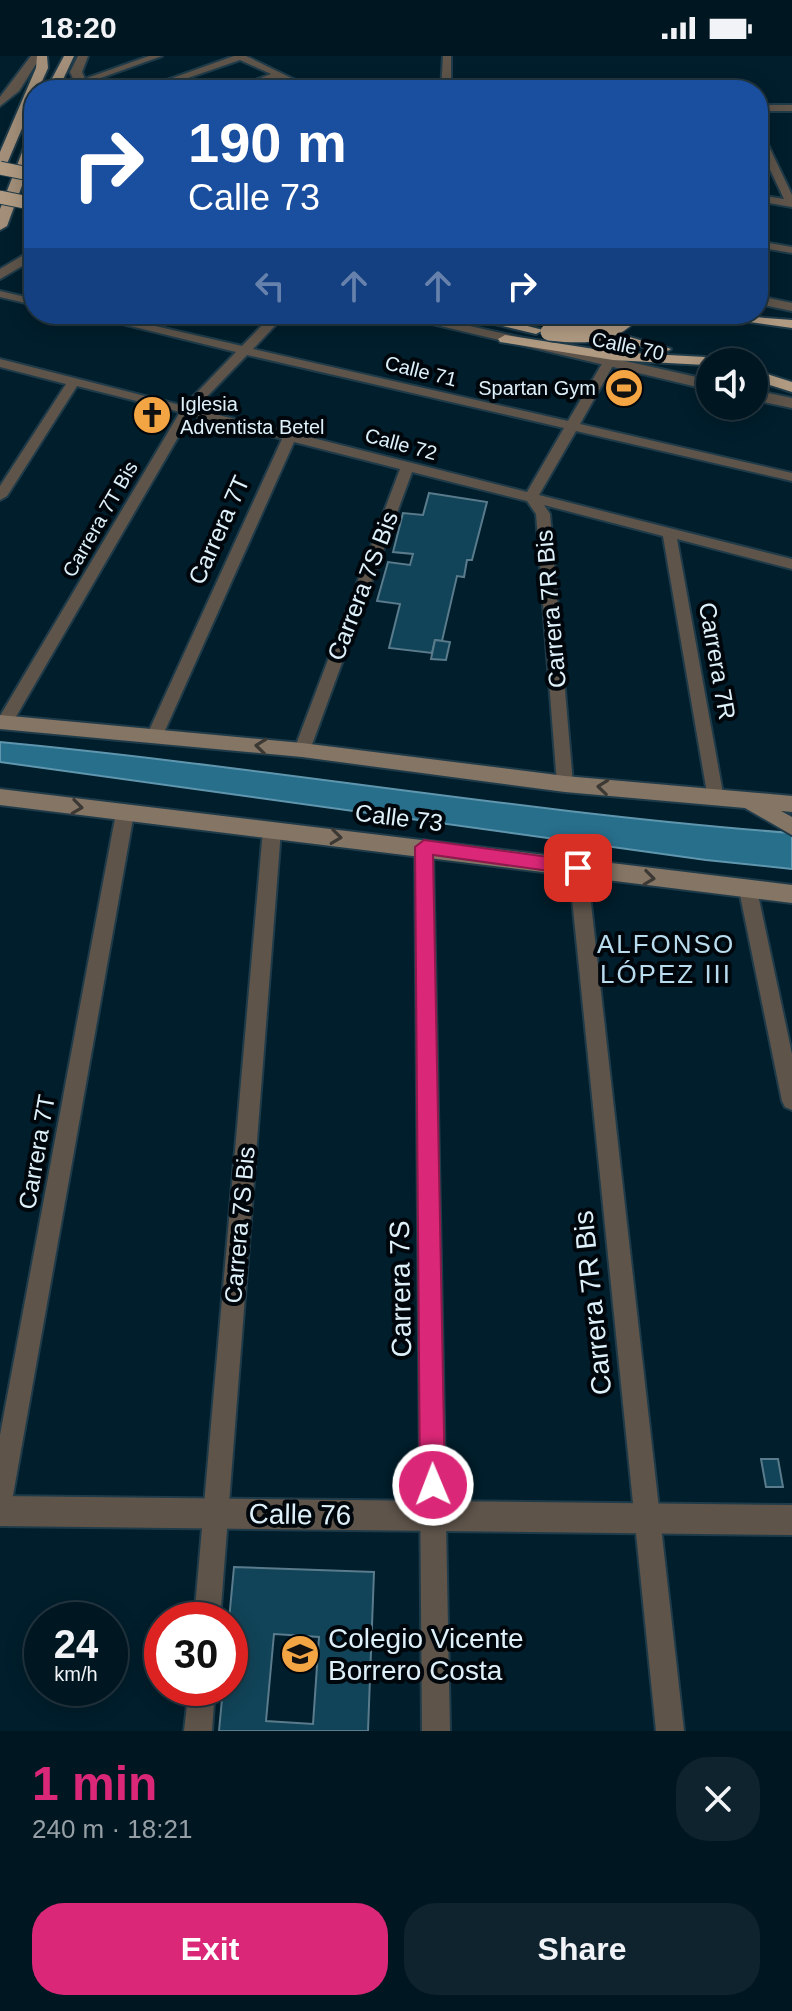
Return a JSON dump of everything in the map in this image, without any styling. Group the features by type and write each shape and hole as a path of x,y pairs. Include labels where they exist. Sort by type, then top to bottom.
{"highway":[{"path":"0,167 24,173"},
{"path":"0,197 24,202"},
{"path":"768,321 792,324"},
{"path":"514,324 574,335 599,333 621,324"},
{"path":"571,324 696,358"},
{"path":"505,339 613,356 696,360"},
{"path":"768,379 792,387"}],"main road":[{"path":"37,80 42,68 42,56"},
{"path":"57,80 62,68 77,58"},
{"path":"0,141 24,108"},
{"path":"0,167 24,108"},
{"path":"0,226 24,163"},
{"path":"0,240 20,213 24,202"},
{"path":"2,722 302,750 565,784 744,801 788,817"},
{"name":"Calle 73","path":"0,797 424,847 756,891"},
{"path":"756,891 791,886"}],"street":[{"path":"0,103 15,89 36,56"},
{"path":"98,80 158,56"},
{"path":"172,80 240,56 289,80"},
{"path":"446,80 447,56"},
{"path":"77,58 79,80"},
{"path":"263,80 278,75"},
{"path":"768,108 792,108"},
{"path":"768,155 791,204"},
{"path":"768,200 791,204"},
{"path":"768,246 792,250"},
{"path":"0,275 24,259"},
{"path":"0,294 24,300"},
{"path":"768,302 792,307"},
{"name":"Calle 71","path":"133,324 792,477"},
{"name":"Carrera 7T Bis","path":"2,722 188,409 270,324"},
{"name":"Calle 70","path":"440,324 696,382"},
{"name":"Carrera 7R Bis","path":"565,784 543,514 531,497 609,362"},
{"name":"Calle 72","path":"0,363 291,434 407,467 792,564"},
{"path":"0,496 75,380"},
{"path":"768,398 792,403"},
{"name":"Carrera 7T","path":"155,735 291,434"},
{"name":"Carrera 7S Bis","path":"302,750 407,467"},
{"name":"Carrera 7R","path":"669,532 716,799"},
{"name":"Carrera 7T","path":"0,1501 125,813"},
{"name":"Carrera 7S Bis","path":"209,1602 272,830"},
{"name":"Carrera 7S","path":"424,847 436,1731"},
{"name":"Carrera 7R Bis","path":"578,868 670,1731"},
{"path":"756,891 792,1101"},
{"name":"Calle 76","path":"0,1511 792,1520"},
{"path":"198,1731 200,1706"}],"water":[{"path":"0,742 594,814 792,833 792,869 706,860 0,762"}],"building":[{"path":"429,493 487,502 472,560 467,560 464,577 457,576 442,641 435,640 432,653 389,648 400,604 377,601 388,562 410,565 413,554 393,552 403,513 423,515"},
{"path":"435,640 450,642 446,660 431,659"},
{"path":"761,1459 778,1459 783,1487 766,1487"},
{"name":"Colegio Vicente Borrero Costa","path":"234,1567 374,1572 368,1731 219,1731 221,1706 248,1706 248,1602 231,1602","holes":["274,1634 319,1637 313,1724 266,1721"]}],"place":[{"name":"Spartan Gym","path":"624,388"},
{"name":"Iglesia Adventista Betel","path":"152,415"},
{"name":"Colegio Vicente Borrero Costa","path":"300,1654"}],"district":[{"name":"ALFONSO LÓPEZ III","path":"666,959"}],"route":[{"path":"433,1485 424,847 578,868"}]}
